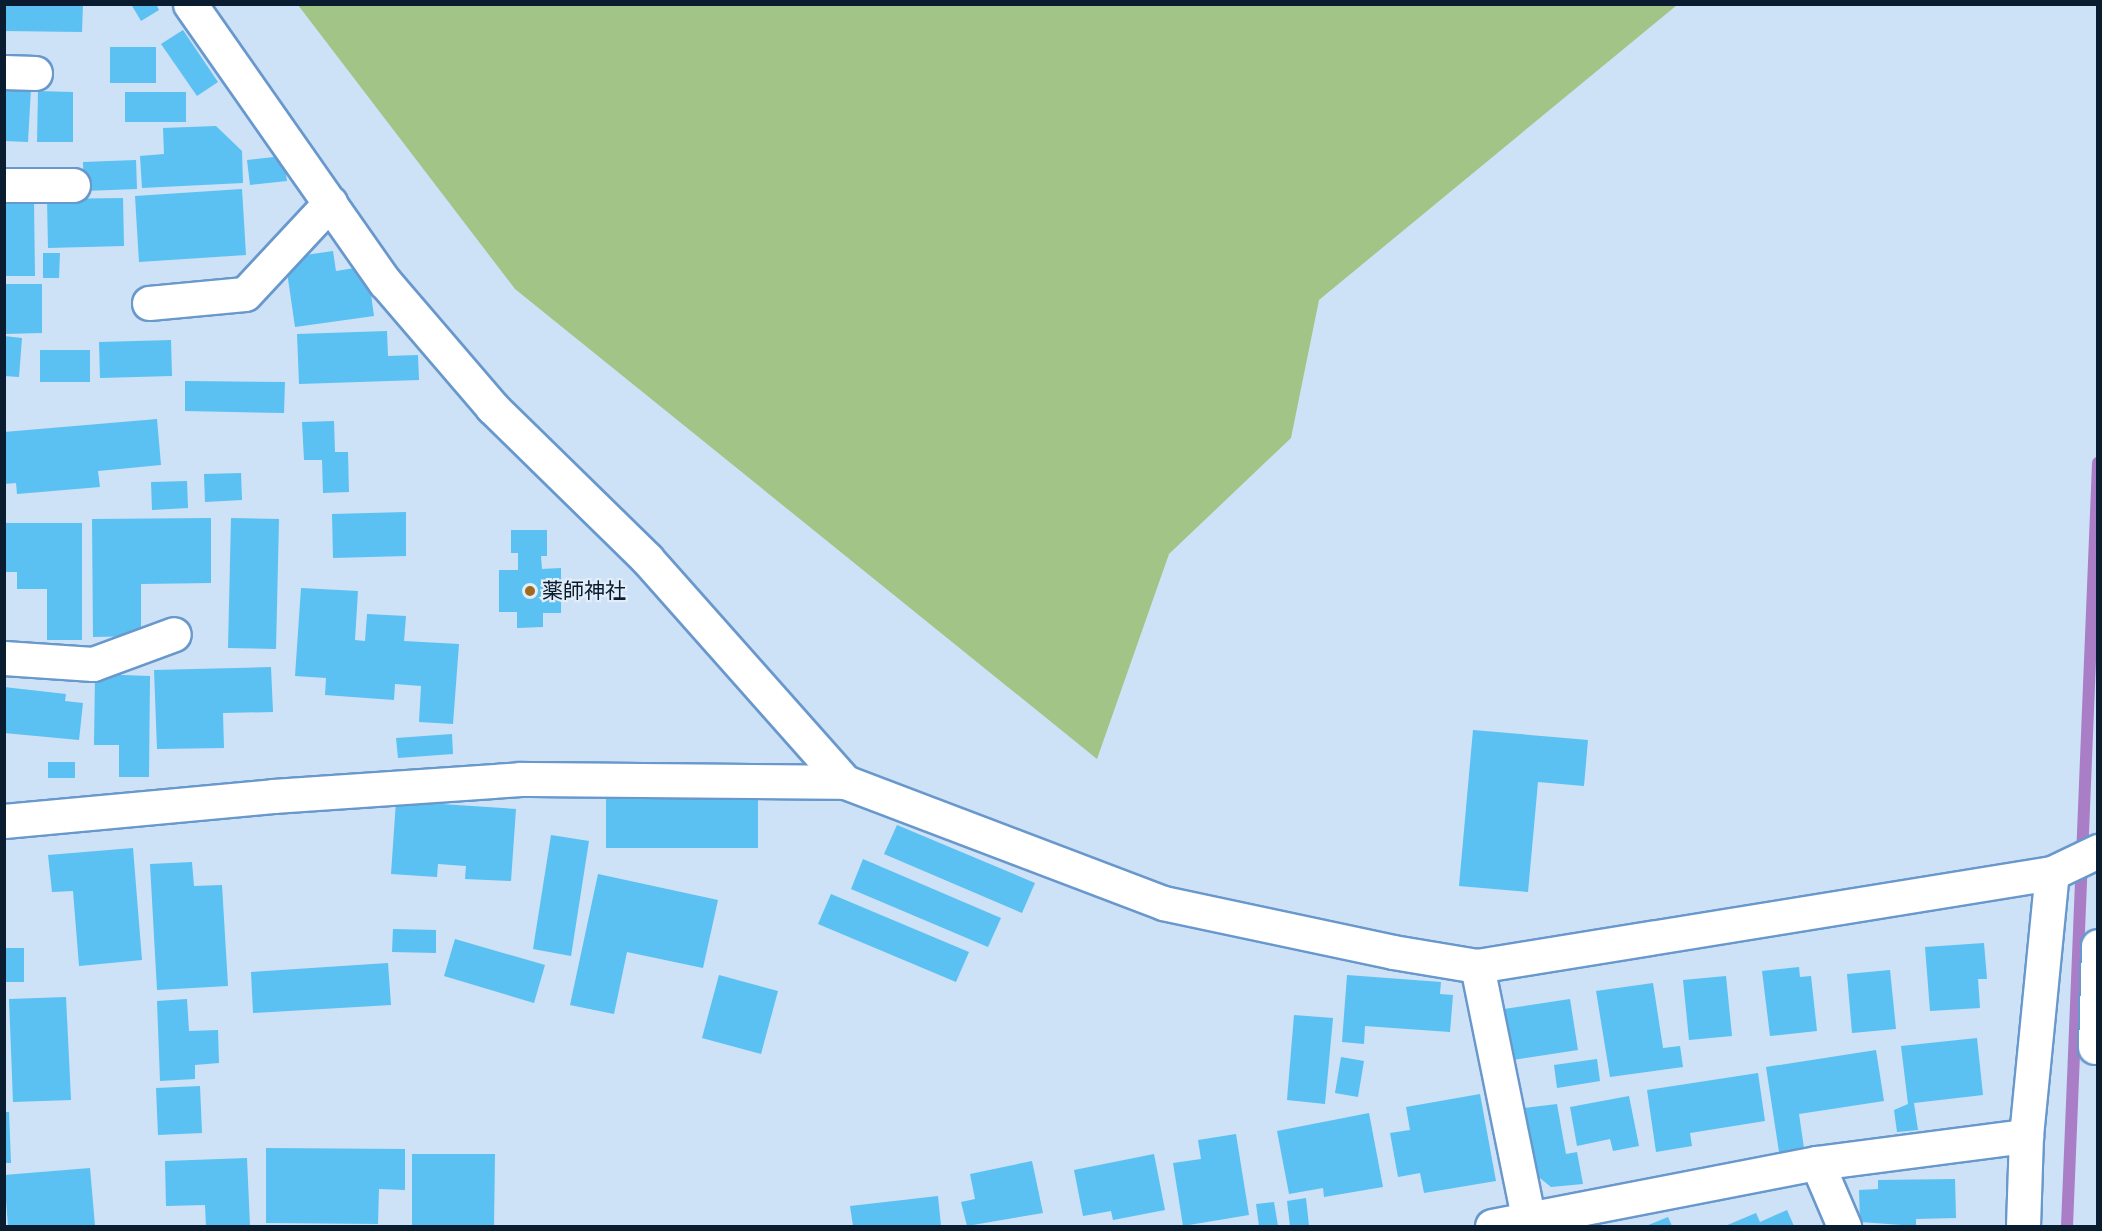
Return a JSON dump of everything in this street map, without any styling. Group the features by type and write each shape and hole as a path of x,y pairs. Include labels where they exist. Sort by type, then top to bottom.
{"street":[{"path":"190,4 385,282 492,406 647,559 845,782"},
{"path":"4,185 73,185"},
{"path":"149,303 245,294 330,203"},
{"path":"4,658 93,664 174,634"},
{"path":"4,821 273,796 520,779 845,782 1162,903 1392,952 1477,966 2052,873 2097,851"},
{"path":"2023,1227 2026,1136 2052,873"},
{"path":"2095,1047 2097,946"},
{"path":"1477,966 1529,1224"},
{"path":"1492,1227 1529,1224 1817,1163 2026,1136"},
{"path":"1817,1163 1844,1227"}],"green space":[{"path":"298,5 1677,5 1319,300 1291,438 1169,554 1097,759 515,289"}],"building":[{"path":"4,4 83,4 82,32 4,31"},
{"path":"131,4 156,4 159,10 141,21"},
{"path":"183,30 218,82 197,96 161,44"},
{"path":"110,47 156,47 156,83 110,83"},
{"path":"4,86 31,88 28,142 4,141"},
{"path":"38,91 73,92 73,142 37,142"},
{"path":"125,92 186,92 186,122 125,122"},
{"path":"216,126 242,151 243,183 142,188 140,156 164,154 163,128"},
{"path":"283,156 287,181 250,185 247,160"},
{"path":"136,160 137,189 84,191 83,162"},
{"path":"242,189 246,255 139,262 135,196"},
{"path":"123,198 124,246 48,248 47,199"},
{"path":"4,202 34,202 35,276 4,276"},
{"path":"333,251 336,271 367,266 374,316 295,327 285,258"},
{"path":"43,253 60,253 59,278 43,278"},
{"path":"4,284 42,284 42,333 4,334"},
{"path":"387,331 388,356 418,355 419,380 299,384 297,334"},
{"path":"4,336 22,338 19,377 4,376"},
{"path":"171,340 172,376 100,378 99,342"},
{"path":"40,350 90,350 90,382 40,382"},
{"path":"185,381 285,382 284,413 185,411"},
{"path":"157,419 161,465 98,471 100,487 17,494 16,483 4,484 4,432"},
{"path":"334,421 335,452 348,452 349,492 323,493 322,460 304,460 302,422"},
{"path":"241,473 242,500 205,502 204,474"},
{"path":"187,481 188,508 152,510 151,482"},
{"path":"406,512 406,556 333,558 332,514"},
{"path":"211,518 211,583 141,584 141,636 93,637 92,519"},
{"path":"231,518 279,519 276,649 228,648"},
{"path":"4,523 82,523 82,640 47,640 47,589 17,589 17,572 4,572"},
{"name":"薬師神社","path":"511,530 547,530 547,556 541,556 542,569 561,568 561,613 543,613 543,627 517,628 517,612 499,612 499,570 518,570 518,553 511,553"},
{"path":"301,588 358,591 355,640 365,641 367,614 406,616 404,641 459,644 453,724 419,722 421,686 395,684 394,700 325,695 326,678 295,676"},
{"path":"271,667 273,712 223,713 224,748 157,749 154,670"},
{"path":"95,674 150,676 149,777 119,777 119,745 94,745"},
{"path":"4,687 66,694 65,701 83,703 79,740 4,733"},
{"path":"1473,730 1588,740 1584,786 1538,782 1528,892 1459,886"},
{"path":"452,734 453,754 398,758 396,738"},
{"path":"48,762 75,762 75,778 48,778"},
{"path":"606,798 758,799 758,848 606,848"},
{"path":"396,801 516,809 511,881 465,879 466,866 438,864 437,877 391,874"},
{"path":"897,825 1035,883 1022,913 884,854"},
{"path":"551,835 589,841 571,956 533,949"},
{"path":"133,848 142,960 79,966 73,891 52,892 48,855"},
{"path":"863,859 1001,918 988,947 851,889"},
{"path":"192,862 194,886 222,885 228,986 157,990 150,864"},
{"path":"598,874 718,900 703,968 627,952 614,1014 570,1005"},
{"path":"831,894 969,952 956,982 818,924"},
{"path":"393,929 436,930 436,953 392,952"},
{"path":"455,939 545,965 534,1003 444,976"},
{"path":"1984,943 1987,979 1978,979 1980,1008 1930,1011 1925,947"},
{"path":"4,948 24,948 24,982 4,982"},
{"path":"388,963 391,1005 253,1013 251,972"},
{"path":"1799,967 1800,977 1811,976 1817,1031 1770,1036 1762,971"},
{"path":"1890,970 1896,1029 1852,1033 1847,974"},
{"path":"719,975 778,991 761,1054 702,1038"},
{"path":"1347,975 1441,982 1440,994 1453,995 1450,1032 1365,1026 1364,1044 1342,1042"},
{"path":"1726,976 1732,1036 1689,1040 1683,980"},
{"path":"1653,983 1663,1048 1680,1046 1683,1067 1610,1077 1596,991"},
{"path":"66,997 71,1100 13,1102 9,999"},
{"path":"187,999 189,1031 218,1030 219,1063 195,1065 195,1079 160,1081 157,1001"},
{"path":"1570,999 1578,1050 1512,1060 1504,1009"},
{"path":"1294,1015 1333,1018 1325,1104 1287,1100"},
{"path":"1977,1038 1983,1095 1914,1103 1918,1130 1897,1132 1894,1110 1908,1104 1901,1046"},
{"path":"1876,1050 1884,1101 1799,1114 1804,1148 1779,1152 1766,1067"},
{"path":"1341,1057 1364,1061 1358,1097 1335,1093"},
{"path":"1597,1059 1600,1081 1557,1088 1554,1065"},
{"path":"1758,1073 1765,1121 1690,1133 1692,1146 1656,1152 1647,1090"},
{"path":"200,1086 202,1133 158,1135 156,1088"},
{"path":"1480,1094 1496,1181 1424,1193 1420,1173 1398,1177 1390,1133 1410,1130 1406,1107"},
{"path":"1629,1096 1639,1146 1613,1151 1610,1139 1577,1146 1570,1107"},
{"path":"1557,1104 1566,1154 1577,1152 1583,1184 1551,1187 1530,1170 1524,1108"},
{"path":"4,1112 9,1112 11,1163 4,1163"},
{"path":"1369,1113 1383,1187 1324,1197 1323,1188 1289,1194 1277,1131"},
{"path":"1236,1134 1249,1215 1183,1226 1173,1163 1201,1159 1198,1140"},
{"path":"266,1148 405,1149 405,1190 379,1189 378,1224 266,1223"},
{"path":"412,1154 495,1154 494,1226 412,1226"},
{"path":"1154,1154 1165,1210 1113,1220 1111,1211 1083,1216 1074,1170"},
{"path":"247,1158 250,1226 206,1226 205,1205 166,1206 165,1161"},
{"path":"1032,1161 1043,1213 967,1226 961,1202 975,1199 970,1174"},
{"path":"90,1168 95,1226 8,1226 4,1175"},
{"path":"1955,1179 1956,1218 1916,1219 1916,1226 1860,1222 1859,1190 1878,1189 1878,1180"},
{"path":"938,1196 941,1226 853,1226 850,1206"},
{"path":"1306,1198 1309,1226 1290,1226 1287,1201"},
{"path":"1274,1202 1278,1226 1259,1226 1256,1204"},
{"path":"1787,1210 1794,1226 1725,1226 1756,1213 1760,1222"},
{"path":"1668,1217 1672,1226 1646,1226"}],"waterway":[{"path":"2067,1226 2098,463"}],"place":[{"name":"薬師神社","path":"530,591"}]}
